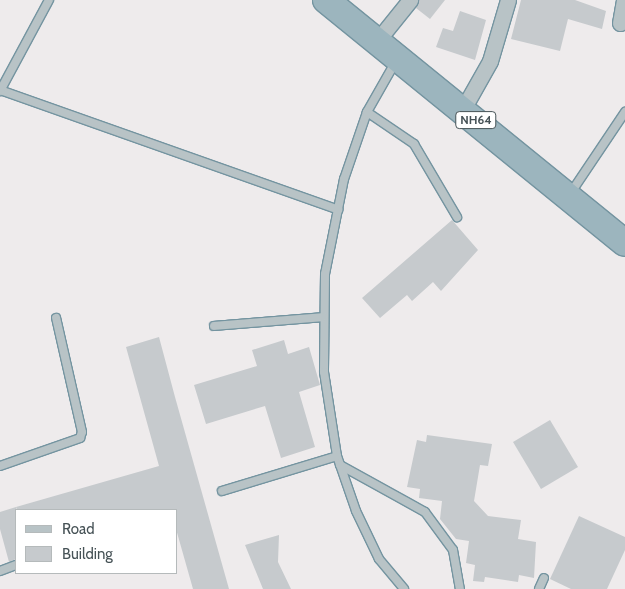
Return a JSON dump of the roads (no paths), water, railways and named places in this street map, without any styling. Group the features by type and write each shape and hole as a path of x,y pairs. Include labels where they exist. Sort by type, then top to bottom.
{"highway":[{"name":"NH64","path":"326,0 625,243"}],"street":[{"path":"377,41 410,0"},
{"path":"462,109 490,62 508,0"},
{"path":"620,23 624,0"}],"lane":[{"path":"49,0 0,90 338,210"},
{"path":"398,57 367,112 338,210 325,274 324,372 337,456 356,511 379,559 404,589"},
{"path":"367,112 414,144 457,217"},
{"path":"569,196 625,112"},
{"path":"214,326 324,317"},
{"path":"0,466 80,438 82,432 56,318"},
{"path":"222,491 337,456"},
{"path":"340,466 425,512 453,550 460,589"},
{"path":"0,571 15,565"},
{"path":"539,589 544,578"}]}
